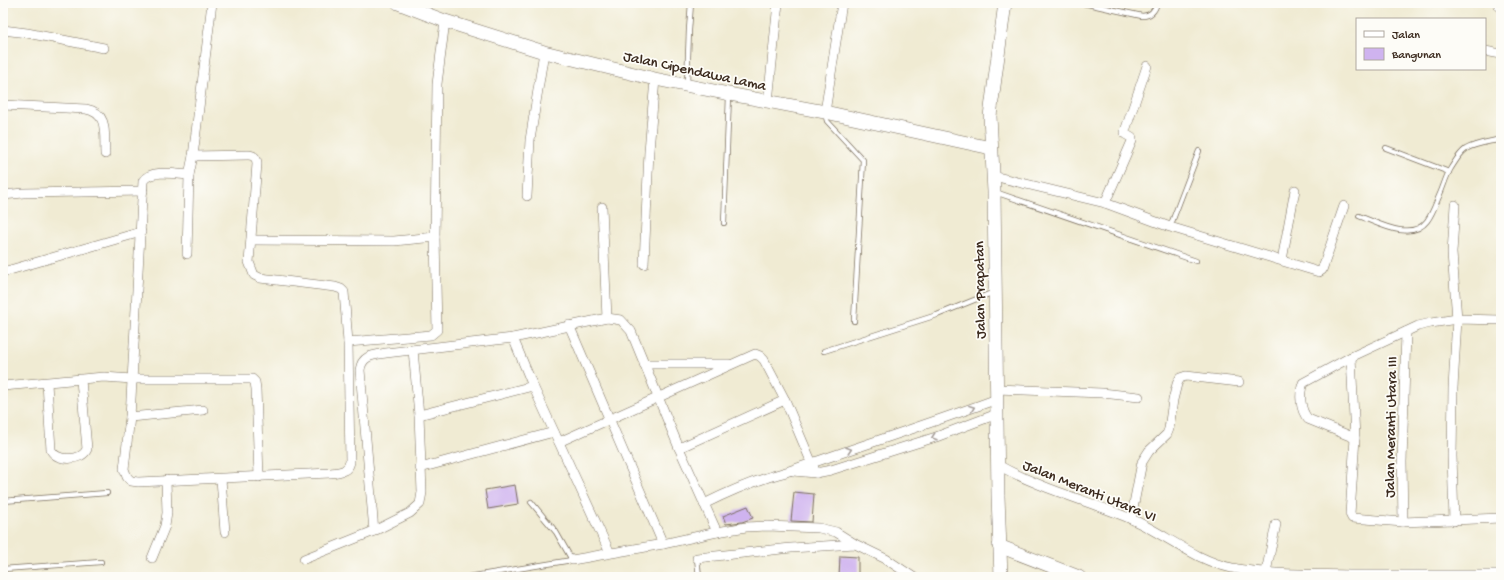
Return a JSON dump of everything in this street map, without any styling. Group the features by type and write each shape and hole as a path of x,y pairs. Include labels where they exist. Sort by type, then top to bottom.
{"street":[{"path":"187,254 188,175 193,156 212,3"},
{"path":"768,102 778,3"},
{"path":"825,112 842,3"},
{"name":"Jalan Prapatan","path":"1001,577 996,394 994,192 990,116 1005,3"},
{"name":"Jalan Cipendawa Lama","path":"402,4 445,21 544,52 687,85 825,112 991,148"},
{"path":"348,342 430,335 436,332 435,237 437,84 445,21"},
{"path":"3,30 27,33 104,48"},
{"path":"1486,51 1501,54"},
{"path":"527,196 531,131 544,52"},
{"path":"1105,203 1132,141 1132,138 1125,134 1125,131 1147,66"},
{"path":"644,264 648,151 655,78"},
{"path":"3,105 86,109 96,111 101,116 103,124 105,154"},
{"path":"188,175 152,173 143,181 130,417 124,469 127,477 132,482 344,471 349,467 350,462 348,342 345,294 342,290 334,287 260,278 252,273 249,262 257,164 256,158 248,155 193,156"},
{"path":"993,176 1105,203 1170,227 1282,260 1317,272 1321,271 1332,246 1344,206"},
{"path":"1282,260 1295,190"},
{"path":"3,195 23,193 142,191"},
{"path":"1454,521 1452,456 1453,388 1457,320 1452,253 1456,205"},
{"path":"602,207 607,318"},
{"path":"3,272 141,232"},
{"path":"251,240 394,241 435,237"},
{"path":"374,531 361,365 365,358 374,355 513,338 607,318 621,320 631,331 679,448 718,532"},
{"path":"1355,438 1308,419 1303,414 1303,383 1351,357 1406,332 1431,323 1457,320 1501,320"},
{"path":"569,325 663,544"},
{"name":"Jalan Meranti Utara III","path":"1402,522 1402,462 1406,332"},
{"path":"513,338 533,386 610,552"},
{"path":"304,559 374,531 410,513 420,504 422,495 419,415 413,350"},
{"path":"559,442 752,355 760,356 764,360 785,400 816,473"},
{"path":"1351,357 1355,438 1350,514 1352,518 1402,522 1501,518"},
{"path":"644,364 732,364"},
{"path":"1131,519 1142,462 1169,430 1173,400 1180,378 1186,376 1239,382"},
{"path":"3,386 104,377 132,379 252,379 255,382 256,389 259,476"},
{"path":"47,382 50,450 57,457 72,458 81,456 87,449 82,380"},
{"path":"419,415 533,386"},
{"path":"704,504 729,491 898,434 996,394 1102,394 1139,397"},
{"path":"679,448 785,400"},
{"path":"130,417 203,410"},
{"path":"790,471 816,473 831,470 903,448 997,414"},
{"path":"420,468 554,432"},
{"path":"898,434 903,448"},
{"name":"Jalan Meranti Utara VI","path":"998,465 1044,487 1131,519 1195,554 1234,568 1266,572 1308,574 1501,575"},
{"path":"221,478 225,532"},
{"path":"152,558 165,526 167,513 166,480"},
{"path":"1266,572 1276,524"},
{"path":"572,560 610,552 663,544 746,527 806,527 836,532 855,544 886,559 912,577"},
{"path":"697,558 791,548 855,544"},
{"path":"999,546 1079,577"}],"lane":[{"path":"687,85 691,3"},
{"path":"1083,3 1142,16 1151,14 1157,3"},
{"path":"724,223 729,94"},
{"path":"825,112 827,121 863,160 854,321"},
{"path":"1359,216 1396,229 1411,231 1417,229 1423,225 1430,216 1449,172 1459,156 1472,146 1501,139"},
{"path":"1386,148 1449,172"},
{"path":"1170,227 1198,151"},
{"path":"994,192 1196,261"},
{"path":"824,351 937,315 996,291"},
{"path":"3,501 107,493"},
{"path":"468,577 572,560 556,532 530,502"},
{"path":"697,558 700,577"},
{"path":"3,569 101,562"}],"building":[{"path":"515,485 518,504 488,509 485,490"},
{"path":"794,492 814,494 812,522 791,521"},
{"path":"748,506 753,518 742,522 726,524 723,516"},
{"path":"840,556 858,557 858,577 839,577"}]}
